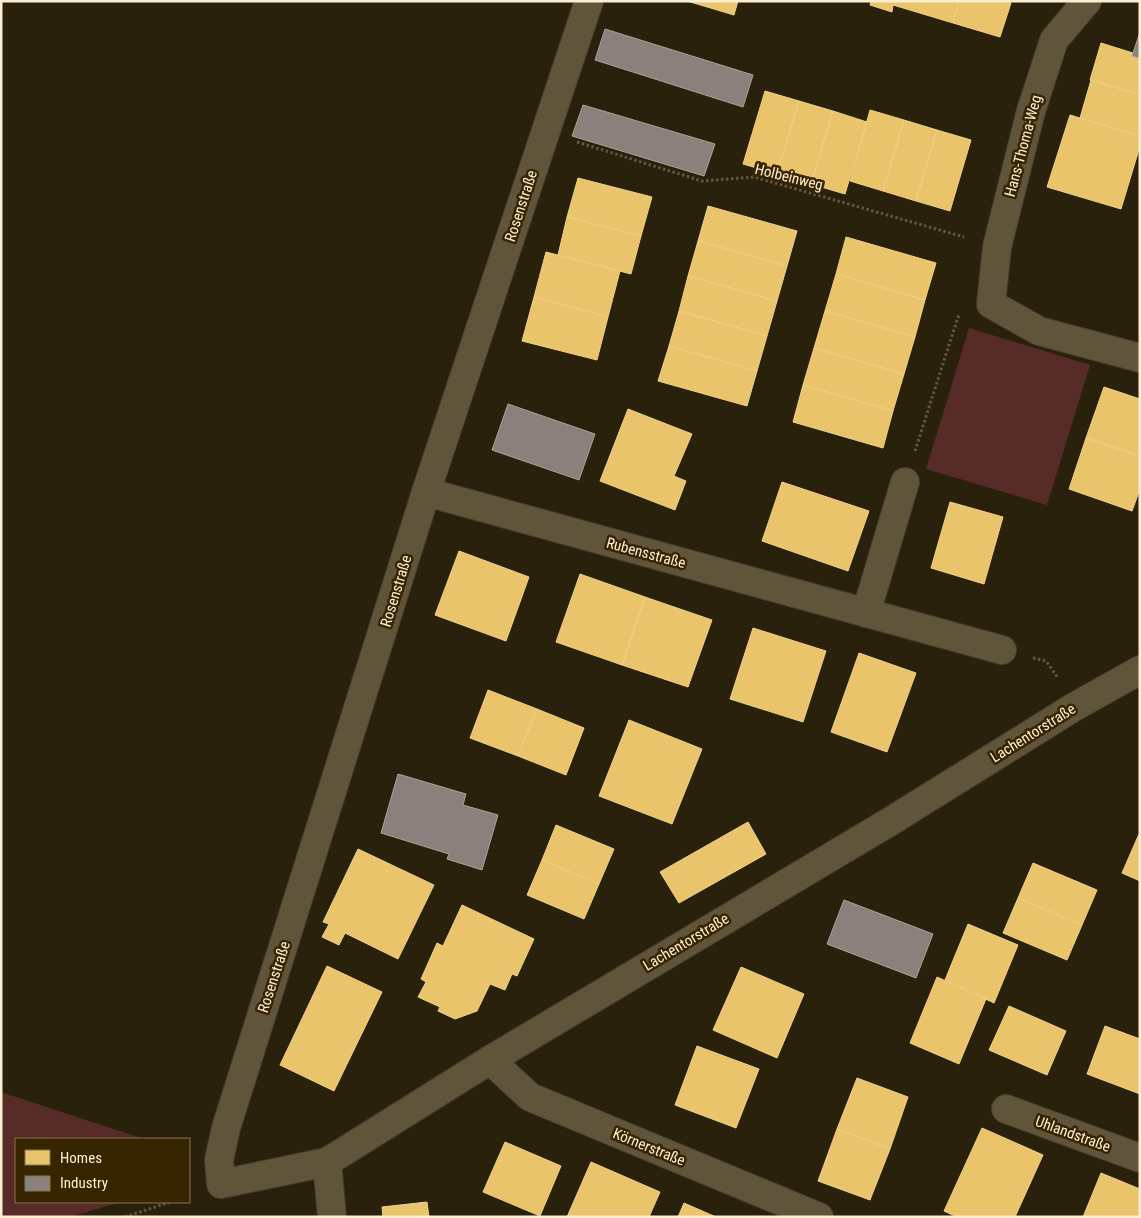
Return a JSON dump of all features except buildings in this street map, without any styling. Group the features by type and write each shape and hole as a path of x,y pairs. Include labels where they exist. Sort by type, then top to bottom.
{"street":[{"name":"Rosenstraße","path":"221,1184 219,1160 226,1128 426,492 589,1"},
{"name":"Hans-Thoma-Weg","path":"991,304 997,247 1031,111 1054,40 1087,1"},
{"path":"991,304 1039,331 1140,358"},
{"path":"866,613 905,482"},
{"name":"Rubensstraße","path":"426,492 1002,650"},
{"name":"Lachentorstraße","path":"221,1184 327,1162 490,1060 891,821 1074,707 1140,670"},
{"name":"Körnerstraße","path":"490,1060 530,1098 819,1217"},
{"name":"Uhlandstraße","path":"1006,1109 1140,1158"},
{"path":"327,1162 332,1217"}],"path":[{"name":"Holbeinweg","path":"546,132 702,181 754,177 997,247"},
{"path":"905,482 958,317 991,304"},
{"path":"1046,661 1063,685"},
{"path":"125,1217 167,1203"}],"shaded area":[{"path":"969,328 1090,365 1047,505 926,469"},
{"path":"1,1092 141,1138 15,1138 15,1203 117,1203 70,1217 1,1217"}]}
